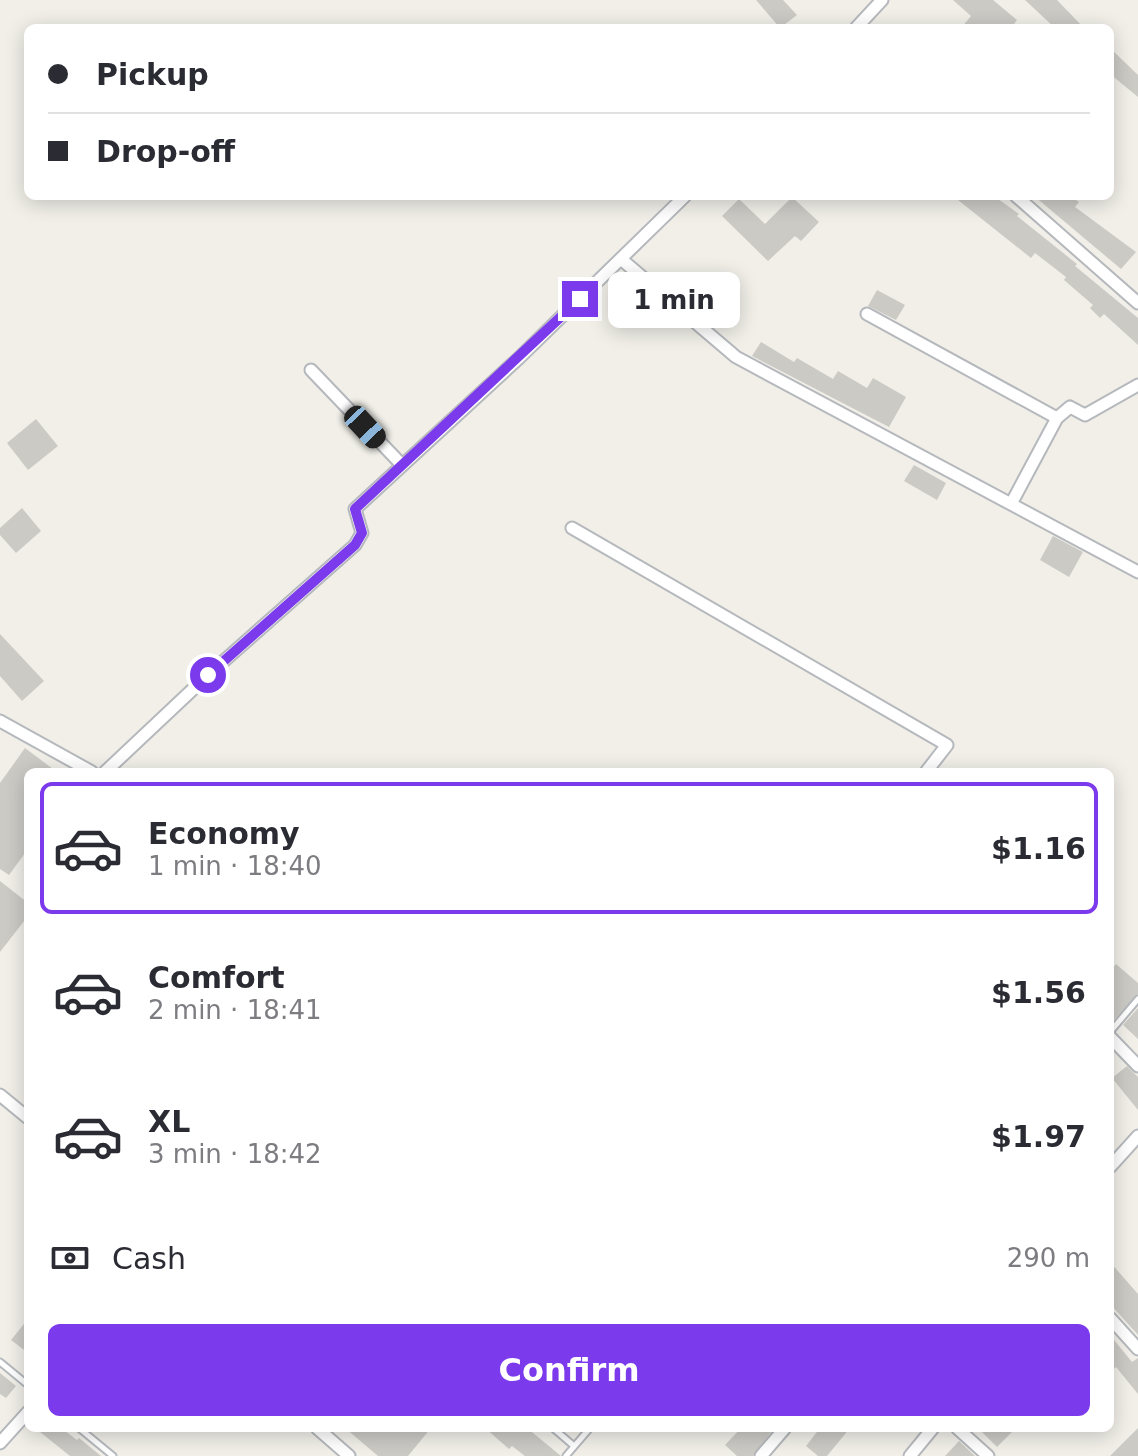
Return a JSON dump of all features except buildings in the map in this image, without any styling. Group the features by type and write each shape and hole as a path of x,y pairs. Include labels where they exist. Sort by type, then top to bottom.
{"street":[{"path":"860,24 882,0"},
{"path":"109,768 208,675 355,545 362,533 355,509 519,358 681,200"},
{"path":"1021,200 1138,303"},
{"path":"621,259 736,357 1138,572"},
{"path":"867,314 1057,418"},
{"path":"311,370 402,465"},
{"path":"1011,504 1057,418 1070,407 1085,415 1138,385"},
{"path":"572,528 947,745 929,768"},
{"path":"0,721 85,768"},
{"path":"1114,1039 1138,1066"},
{"path":"0,1095 24,1115"},
{"path":"1114,1163 1138,1136"},
{"path":"1114,1322 1138,1349"},
{"path":"0,1443 24,1416"},
{"path":"322,1432 349,1456"},
{"path":"761,1456 782,1432"},
{"path":"910,1456 930,1432"},
{"path":"961,1432 988,1456"}],"lane":[{"path":"1114,1029 1138,999"},
{"path":"0,1362 24,1382"},
{"path":"84,1432 113,1456"},
{"path":"558,1432 574,1446"},
{"path":"566,1456 586,1432"}],"route":[{"path":"208,675 355,545 362,533 355,509 580,299"}]}
